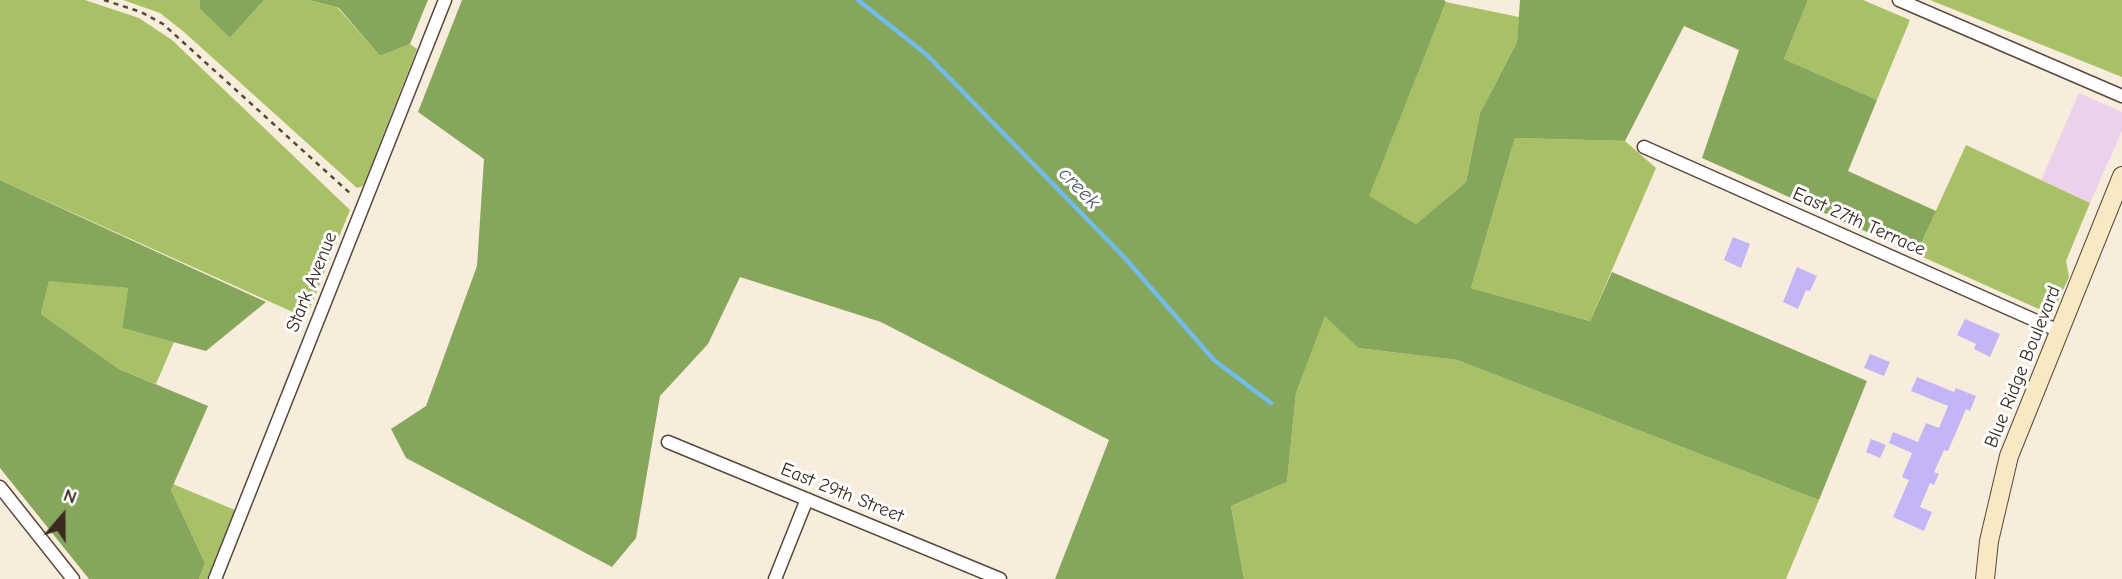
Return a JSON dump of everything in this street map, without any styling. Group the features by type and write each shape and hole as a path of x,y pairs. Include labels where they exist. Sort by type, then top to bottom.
{"main road":[{"name":"Blue Ridge Boulevard","path":"1985,579 1989,541 2009,456 2122,176"}],"street":[{"name":"Stark Avenue","path":"215,579 445,0"},
{"path":"1899,0 2122,96"},
{"name":"East 27th Terrace","path":"1644,147 2059,331"},
{"name":"East 29th Street","path":"668,442 1000,579"},
{"path":"0,487 73,579"},
{"path":"775,579 807,499"}],"path":[{"path":"104,0 141,12 163,24 363,206"}],"shaded area":[{"path":"2079,93 2122,112 2122,131 2090,203 2041,180"}],"green space":[{"path":"0,0 85,0 139,18 172,40 350,210 306,318 0,180"},
{"path":"123,0 200,0 200,9 230,38 264,0 309,0 338,8 380,56 410,44 417,49 363,186 357,188 160,13"},
{"path":"200,0 264,0 230,38 200,9"},
{"path":"309,0 428,0 410,44 380,56 339,8"},
{"path":"462,0 1444,0 1446,2 1369,196 1416,224 1466,182 1480,113 1517,42 1520,0 1808,0 1784,59 1877,100 1848,171 1936,211 1916,254 1702,158 1739,50 1684,26 1625,141 1515,138 1471,288 1590,321 1612,272 1867,381 1819,500 1457,360 1358,348 1325,316 1296,393 1287,482 1231,506 1244,579 1055,579 1109,440 881,322 740,277 708,344 660,396 636,538 612,567 406,458 391,429 426,406 477,266 484,159 418,112"},
{"path":"1808,0 1863,0 1910,20 1877,100 1784,59"},
{"path":"1930,0 2122,0 2122,77"},
{"path":"1446,2 1519,17 1517,42 1480,113 1466,182 1416,224 1368,196"},
{"path":"1515,138 1625,141 1656,168 1590,321 1471,288"},
{"path":"1966,145 2090,203 2066,261 2069,277 2052,315 1916,254"},
{"path":"0,180 266,302 206,351 122,328 128,288 49,281 41,314 119,369 208,406 171,490 205,563 199,579 89,579 0,468"},
{"path":"49,280 128,288 122,328 174,342 156,384 119,369 41,314"},
{"path":"1325,315 1358,348 1457,360 1819,500 1786,579 1244,579 1231,506 1287,482 1296,393"},
{"path":"173,484 235,510 207,579 199,579 205,563 171,490"}],"building":[{"path":"1733,237 1750,244 1741,268 1724,260"},
{"path":"1797,267 1817,276 1810,291 1806,290 1798,309 1783,302"},
{"path":"1965,319 2000,334 1990,357 1974,349 1976,344 1957,335"},
{"path":"1870,354 1890,362 1884,376 1864,368"},
{"path":"1917,377 1954,392 1956,388 1976,396 1970,411 1966,409 1948,451 1944,450 1934,472 1939,474 1934,485 1930,483 1920,507 1932,512 1924,531 1893,517 1909,480 1902,477 1912,453 1889,443 1893,432 1918,442 1926,423 1939,428 1948,406 1911,391"},
{"path":"1871,439 1886,445 1880,458 1866,452"}],"waterway":[{"name":"creek","path":"858,0 926,54 1124,257 1214,360 1271,403"}]}
